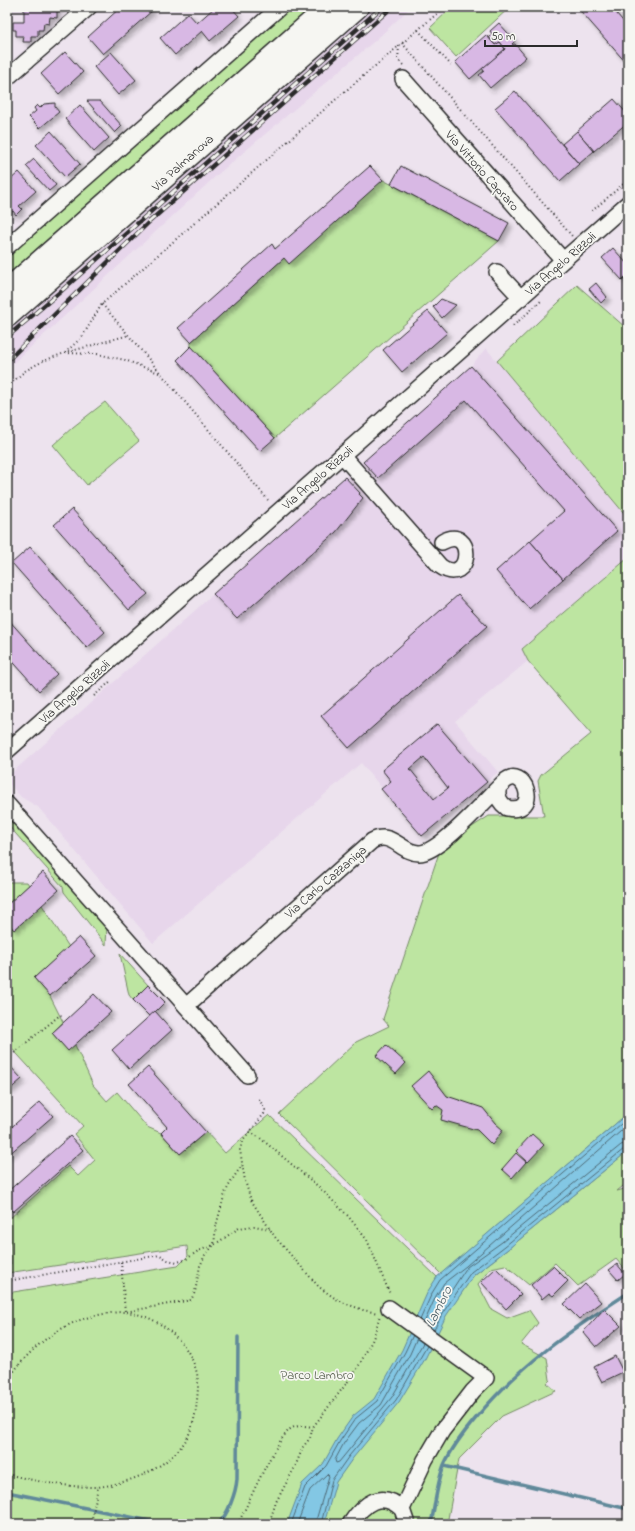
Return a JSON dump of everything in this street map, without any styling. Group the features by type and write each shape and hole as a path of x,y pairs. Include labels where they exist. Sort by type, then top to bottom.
{"highway":[{"name":"Via Palmanova","path":"7,291 329,7"},
{"name":"Via Palmanova","path":"7,316 357,7"}],"street":[{"path":"7,78 89,7"},
{"path":"7,247 280,7"},
{"name":"Via Vittorio Capraro","path":"403,80 564,260"},
{"name":"Via Angelo Rizzoli","path":"7,751 628,203"},
{"path":"497,272 521,298"},
{"path":"342,455 440,566 450,570 464,564 467,554 464,545 456,539 451,538 442,542"},
{"path":"477,810 504,806 513,808 522,805 527,799 527,788 522,781 515,779 505,781 499,787 498,797 504,806"},
{"name":"Via Carlo Cazzaniga","path":"186,1006 372,841 380,837 386,838 412,852 427,852 437,846 477,810 499,787"},
{"path":"7,804 247,1075"},
{"path":"392,1311 486,1378 477,1386 442,1431 425,1460 402,1509"},
{"path":"350,1524 355,1516 367,1504 374,1500 384,1499 391,1501 402,1509 407,1524"}],"path":[{"path":"65,353 82,337 102,304 445,7"},
{"path":"418,30 450,65"},
{"path":"402,43 580,245"},
{"path":"398,60 399,46"},
{"path":"592,211 628,180"},
{"path":"512,326 541,301"},
{"path":"102,304 268,500"},
{"path":"7,386 25,371 43,361 65,353 129,335"},
{"path":"65,353 97,354 125,360 160,374"},
{"path":"94,696 111,681"},
{"path":"8,1058 60,1015 64,1016"},
{"path":"259,1099 265,1110 264,1114 242,1142 240,1150 249,1196 270,1229 307,1274 323,1290 336,1299 351,1306 381,1314 378,1317 370,1344 356,1371 313,1427 310,1438 303,1447 276,1502 269,1524"},
{"path":"250,1132 260,1138 319,1187 348,1216 368,1240 391,1298 392,1311"},
{"path":"214,1245 216,1226 225,1193 243,1164"},
{"path":"7,1382 16,1369 33,1350 62,1328 90,1317 191,1300 195,1292 200,1266 204,1255 214,1245 239,1228 254,1226 270,1229"},
{"path":"7,1282 160,1255 168,1260 177,1262 185,1260 198,1251 214,1245"},
{"path":"121,1262 125,1312"},
{"path":"7,1474 68,1487 98,1487 124,1483 151,1470 171,1456 186,1439 193,1424 198,1385 197,1373 192,1359 181,1343 154,1320 125,1312"},
{"path":"238,1524 285,1433 296,1426 313,1427"},
{"path":"91,1524 98,1487"}],"shaded area":[{"path":"374,7 411,7 378,38 217,175 7,369 7,330 84,265"},
{"path":"486,348 628,518 628,558 523,649 528,661 455,721 498,772 422,836 361,763 153,943 38,807 21,797 7,781 7,777 471,366"}],"green space":[{"path":"291,7 311,7 7,275 7,258"},
{"path":"452,7 510,7 456,57 430,28"},
{"path":"383,180 499,241 275,438 191,346 191,342 284,258"},
{"path":"577,285 625,327 628,324 628,518 497,361"},
{"path":"105,402 139,441 87,485 53,445"},
{"path":"628,558 628,1113 441,1274 279,1114 356,1042 389,1026 383,1019 441,847 489,816 544,816 538,781 541,775 591,734 528,661 522,649"},
{"path":"7,815 107,926 106,945 64,892 63,887 7,824"},
{"path":"7,882 27,882 29,885 7,905"},
{"name":"Parco Lambro","path":"42,905 69,947 34,978 50,996 63,1022 52,1033 68,1050 75,1045 93,1085 107,1101 117,1092 147,1127 161,1133 180,1154 206,1132 225,1153 269,1115 437,1277 436,1279 457,1299 474,1275 628,1151 628,1182 617,1191 628,1188 628,1273 616,1259 578,1286 555,1263 529,1285 505,1265 491,1268 478,1284 491,1309 507,1318 529,1310 538,1323 521,1344 547,1358 550,1380 547,1383 556,1391 502,1416 459,1459 447,1524 7,1524 7,1293 178,1266 188,1256 187,1246 7,1273 7,1264 11,1264 10,1218 68,1166 78,1176 95,1160 74,1134 83,1126 7,1043 7,922 14,930"},
{"path":"120,954 148,985 133,1000 129,995"}],"water":[{"name":"Lambro","path":"628,1113 628,1151 474,1275 446,1316 425,1359 399,1402 353,1458 336,1482 324,1524 287,1524 302,1484 323,1464 337,1439 353,1416 374,1399 402,1350 428,1291 437,1277"}],"building":[{"path":"28,7 63,7 63,9 57,9 57,18 50,17 49,24 44,23 43,30 38,30 38,36 31,36 31,42 23,42 24,36 16,36 16,30 13,30 13,22 24,22 24,9 28,9"},
{"path":"121,7 150,7 153,10 103,54 88,37"},
{"path":"215,7 231,7 239,16 210,41 202,31 175,55 160,38 188,13 197,23"},
{"path":"577,7 611,7 628,27 628,65"},
{"path":"499,23 515,41 512,44 515,44 526,57 490,88 479,75 484,71 482,68 505,49 500,42 495,45 489,37 492,34 490,31"},
{"path":"486,35 495,45 500,42 505,49 470,79 455,62"},
{"path":"65,52 83,72 59,94 41,74"},
{"path":"111,52 136,80 118,95 94,67"},
{"path":"515,91 579,164 560,181 495,108"},
{"path":"614,99 628,115 628,122 594,151 577,131"},
{"path":"87,101 100,101 122,126 115,133"},
{"path":"55,103 55,107 59,112 40,128 29,117 36,111 34,108 37,105 40,108 44,104"},
{"path":"80,105 109,138 94,152 65,119"},
{"path":"51,131 80,164 65,177 36,145"},
{"path":"577,131 594,151 579,164 562,144"},
{"path":"34,159 56,185 49,191 26,166"},
{"path":"370,166 383,180 289,264 284,258 191,342 178,328 272,244 275,249"},
{"path":"401,166 509,223 499,241 391,184"},
{"path":"19,172 36,191 19,206 22,209 16,215 13,211 7,216 7,183"},
{"path":"613,248 628,265 628,274 622,280 602,258"},
{"path":"596,283 607,297 601,303 589,289"},
{"path":"441,299 456,305 442,318 433,307"},
{"path":"428,311 447,333 402,372 383,350"},
{"path":"191,346 275,438 260,451 177,360"},
{"path":"471,366 617,531 563,579 530,541 564,511 466,400 378,478 363,462"},
{"path":"345,477 363,498 336,532 237,619 213,594"},
{"path":"72,509 148,594 129,610 54,525"},
{"path":"530,541 563,579 529,609 496,571"},
{"path":"30,547 105,632 87,648 12,563"},
{"path":"458,595 487,626 349,748 321,716"},
{"path":"7,618 57,674 39,691 7,655"},
{"path":"437,724 487,782 422,836 381,789 391,781 382,770","holes":["424,757 448,788 434,799 410,769"]},
{"path":"43,872 59,890 14,930 7,922 7,905"},
{"path":"79,937 96,956 50,996 34,978"},
{"path":"148,985 165,1002 150,1017 133,1000"},
{"path":"94,994 111,1012 68,1051 52,1033"},
{"path":"155,1011 172,1030 129,1069 112,1050"},
{"path":"386,1045 406,1063 396,1074 376,1056"},
{"path":"9,1065 22,1079 7,1092 7,1067"},
{"path":"148,1067 206,1132 180,1154 161,1133 167,1127 129,1084"},
{"path":"428,1071 447,1096 483,1108 495,1123 503,1130 492,1145 477,1130 441,1120 443,1110 436,1105 432,1109 411,1086"},
{"path":"40,1102 53,1116 7,1156 7,1131"},
{"path":"532,1134 544,1145 528,1162 516,1151"},
{"path":"70,1136 83,1150 13,1212 7,1206 7,1192"},
{"path":"516,1153 526,1162 512,1178 502,1169"},
{"path":"617,1264 625,1274 618,1280 609,1270"},
{"path":"553,1266 568,1281 553,1296 549,1293 542,1299 531,1285"},
{"path":"496,1268 521,1294 506,1309 481,1282"},
{"path":"585,1284 601,1302 579,1319 564,1304"},
{"path":"604,1309 621,1326 596,1347 583,1332"},
{"path":"615,1356 623,1372 602,1382 594,1367"}],"waterway":[{"path":"431,1524 444,1465 458,1440 476,1418 510,1381 528,1365 566,1335 628,1293"},
{"path":"218,1524 222,1520 231,1503 237,1479 238,1337"},
{"path":"444,1466 628,1509"},
{"path":"7,1492 165,1524"}],"railway":[{"path":"7,337 60,292 382,7"},
{"path":"7,361 149,222 392,7"}]}
